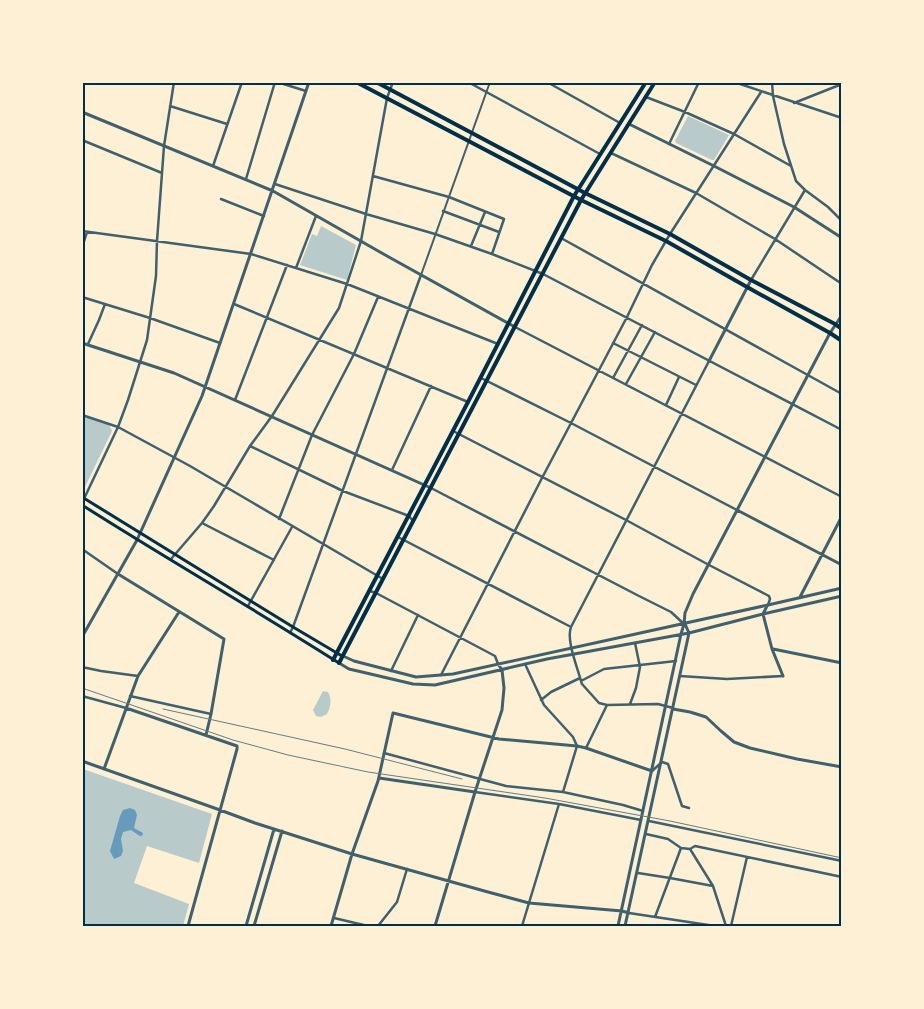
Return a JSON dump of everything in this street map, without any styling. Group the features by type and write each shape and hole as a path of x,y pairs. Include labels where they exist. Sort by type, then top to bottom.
{"main road":[{"path":"356,82 581,200 666,241 842,341"},
{"path":"376,82 585,193 670,234 751,280 842,328"},
{"path":"333,660 574,196 646,82"},
{"path":"82,504 137,540 339,663 581,200 655,82"},
{"path":"84,498 342,656"}],"street":[{"path":"82,504 118,427 147,340 156,276 156,240 164,146 174,82"},
{"path":"213,166 242,82"},
{"path":"246,179 276,82 306,91"},
{"path":"82,637 137,540 206,386 309,82"},
{"path":"171,559 202,523 250,446 272,416 339,308 361,241 387,98 393,82"},
{"path":"468,82 600,154"},
{"path":"290,633 388,368 490,82"},
{"path":"548,82 620,123"},
{"path":"669,144 699,82"},
{"path":"734,82 842,118"},
{"path":"772,82 773,96 796,181 842,221"},
{"path":"794,103 842,84"},
{"path":"440,676 666,241 761,92"},
{"path":"646,97 734,134 791,167"},
{"path":"170,106 227,124"},
{"path":"82,112 273,191 508,324 842,497"},
{"path":"629,124 794,207 842,238"},
{"path":"82,140 162,174"},
{"path":"610,153 696,193 774,239 842,284"},
{"path":"373,176 449,197 504,219 492,254"},
{"path":"275,184 435,234 535,270 842,430"},
{"path":"805,190 747,287 681,412 569,633 580,680 599,703 607,705 658,704 690,712 706,718 734,742 750,748 842,767"},
{"path":"221,199 264,216"},
{"path":"444,211 499,232"},
{"path":"471,246 485,212"},
{"path":"296,268 316,216"},
{"path":"82,231 251,254 347,284 498,344"},
{"path":"82,248 87,232"},
{"path":"561,238 842,394"},
{"path":"235,400 287,265"},
{"path":"82,297 150,318 220,343"},
{"path":"279,519 312,435 354,354 378,297"},
{"path":"88,344 105,304"},
{"path":"234,304 468,402"},
{"path":"618,926 685,613 693,594 830,333 842,315"},
{"path":"613,378 642,325"},
{"path":"626,384 655,332"},
{"path":"82,342 174,373 206,386 425,485 671,612 684,624 689,633 626,926"},
{"path":"612,343 696,385"},
{"path":"666,405 679,377"},
{"path":"480,378 571,423 842,565"},
{"path":"392,470 431,386"},
{"path":"82,415 118,427 174,457 383,579"},
{"path":"453,431 769,596 768,606 762,614"},
{"path":"250,446 343,491 409,516 413,521"},
{"path":"800,598 842,516"},
{"path":"202,523 274,560"},
{"path":"248,606 292,527"},
{"path":"398,537 571,626"},
{"path":"82,549 118,574 224,639 206,735"},
{"path":"342,656 354,661 416,677 440,676 572,649 842,588"},
{"path":"370,590 495,656 502,670 504,700 435,926"},
{"path":"339,663 362,672 414,684 435,685 525,664 689,633 842,596"},
{"path":"104,768 138,676 179,612"},
{"path":"680,676 727,679 783,676 762,614"},
{"path":"391,671 418,615"},
{"path":"630,704 639,673 635,642"},
{"path":"772,648 842,664"},
{"path":"541,700 551,692 604,669 676,661"},
{"path":"525,664 546,708 573,737 577,746 562,792"},
{"path":"82,667 138,676"},
{"path":"82,696 126,708 237,746 238,749 188,926"},
{"path":"130,696 211,714"},
{"path":"586,748 607,705"},
{"path":"331,926 352,854 379,778 393,713 493,738 586,748 652,771"},
{"path":"384,754 506,786 562,792 643,811"},
{"path":"82,761 255,824 352,854 529,903 622,911 715,926"},
{"path":"652,771 662,762"},
{"path":"662,762 668,764 682,806 689,808"},
{"path":"379,778 559,804 641,820"},
{"path":"522,926 559,804"},
{"path":"649,822 842,861"},
{"path":"246,926 274,829"},
{"path":"254,926 282,831"},
{"path":"646,834 668,839 681,848 690,849 695,846 842,877"},
{"path":"655,917 681,848"},
{"path":"690,849 713,886 726,926"},
{"path":"731,926 747,857"},
{"path":"378,926 397,902 407,869"},
{"path":"638,873 713,886"},
{"path":"334,918 368,926"}],"shaded area":[{"path":"688,116 729,135 714,160 676,143 675,141"},
{"path":"321,226 356,245 347,280 300,265 312,234 317,236"},
{"path":"82,416 109,424 112,431 83,491"},
{"path":"323,691 328,692 331,703 327,714 321,717 316,716 313,710"},
{"path":"83,769 212,814 199,863 147,846 134,883 189,904 183,926 83,926"}],"water":[{"path":"130,808 135,810 137,815 134,828 143,833 140,836 131,830 123,832 121,839 123,851 121,856 114,859 110,851 120,816 123,810"}],"railway":[{"path":"82,688 233,740 288,755 368,772 545,798 670,821 842,858"},
{"path":"163,709 345,749 462,779"}]}
